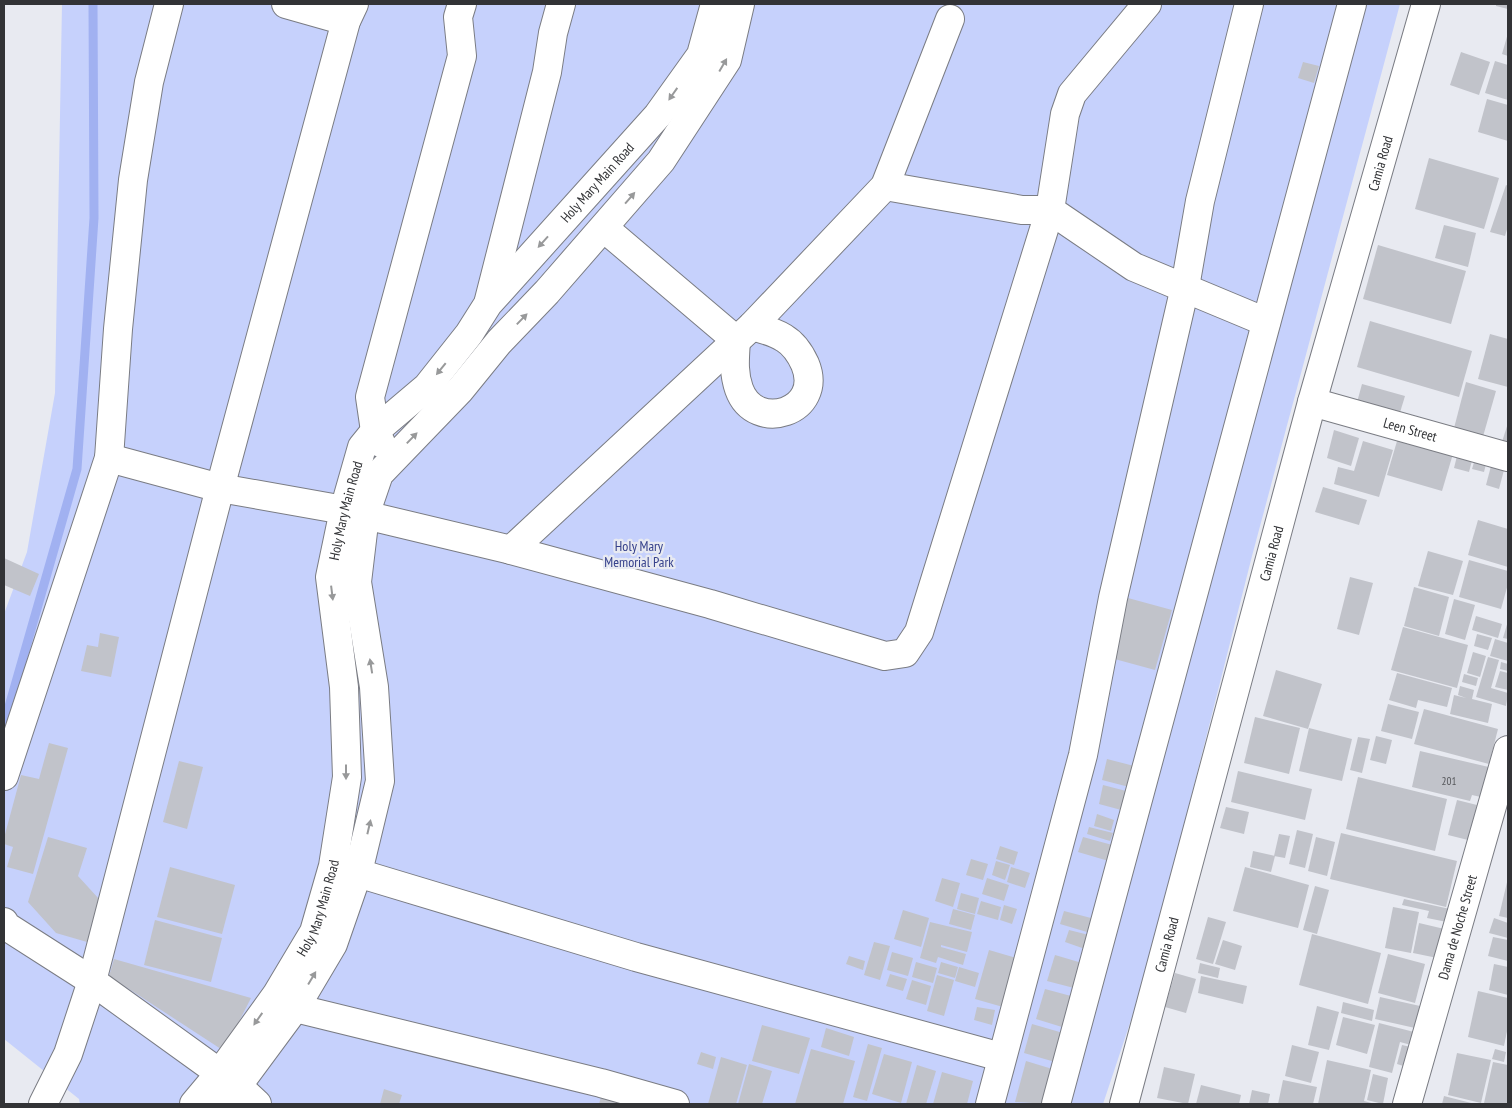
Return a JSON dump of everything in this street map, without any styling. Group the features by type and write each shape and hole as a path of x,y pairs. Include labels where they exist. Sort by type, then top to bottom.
{"street":[{"path":"4,776 108,458 118,329 133,180 149,82 169,4"},
{"path":"42,1104 68,1054 92,981 220,488 350,13 286,4"},
{"path":"390,461 375,431 370,397 462,56 458,17 462,4"},
{"path":"488,304 515,193 548,72 553,33 561,4"},
{"name":"Holy Mary Main Road","path":"194,1104 235,1092 286,1001 314,932 345,869 380,782 374,686 357,582 354,513 362,447 375,431 427,387 469,334 488,304 658,115 701,55 714,4"},
{"name":"Holy Mary Main Road","path":"345,869 347,777 344,687 330,577 354,513 378,474 460,390 499,342 547,292 661,161 727,60 740,4"},
{"path":"108,458 220,488 354,513 511,550 710,604 886,656 904,653 919,632 1050,210 1065,114 1072,94 1147,4"},
{"path":"990,1104 1083,755 1113,598 1185,287 1200,201 1248,4"},
{"path":"1056,1104 1352,4"},
{"name":"Camia Road","path":"1124,1104 1312,402 1426,4"},
{"path":"511,550 744,333 885,186 950,19"},
{"path":"885,186 1022,210 1050,210 1134,267 1266,322"},
{"path":"604,228 744,333"},
{"name":"Leen Street","path":"1312,402 1508,457"},
{"path":"345,733 377,731"},
{"name":"Dama de Noche Street","path":"1407,1104 1508,750"},
{"path":"345,869 636,957 1001,1057"},
{"path":"4,922 92,981 235,1092"},
{"path":"286,1001 600,1082 675,1104"}],"green space":[{"name":"Holy Mary Memorial Park","path":"62,4 1400,4 1252,556 1146,975 1103,1104 80,1104 79,1099 4,1039 4,614 27,552 55,393"}],"building":[{"path":"1496,4 1508,4 1508,9 1496,6"},
{"path":"1508,33 1508,56 1502,54"},
{"path":"1461,52 1490,62 1479,95 1450,85"},
{"path":"1495,61 1508,65 1508,100 1485,93"},
{"path":"1303,62 1319,66 1314,83 1298,78"},
{"path":"1487,99 1508,105 1508,141 1478,132"},
{"path":"1429,158 1499,178 1484,229 1415,209"},
{"path":"1506,185 1508,186 1508,226 1505,236 1490,232"},
{"path":"1444,225 1476,233 1468,267 1435,258"},
{"path":"1378,245 1466,271 1451,324 1363,299"},
{"path":"1370,321 1472,351 1459,397 1357,367"},
{"path":"1490,334 1508,339 1508,387 1478,379"},
{"path":"1466,382 1496,391 1482,440 1453,432"},
{"path":"1362,384 1405,396 1398,419 1356,406"},
{"path":"1508,423 1508,444 1502,442"},
{"path":"1334,430 1359,438 1351,466 1327,458"},
{"path":"1400,431 1455,447 1442,491 1387,475"},
{"path":"1363,441 1393,450 1379,497 1334,484 1338,467 1354,471"},
{"path":"1460,444 1475,449 1469,472 1454,468"},
{"path":"1478,449 1489,452 1484,472 1472,469"},
{"path":"1491,466 1504,470 1499,489 1486,485"},
{"path":"1323,487 1367,500 1359,525 1315,512"},
{"path":"1478,520 1508,529 1508,567 1468,555"},
{"path":"1428,551 1463,561 1453,595 1418,586"},
{"path":"4,558 39,574 30,596 4,585"},
{"path":"1469,560 1508,571 1508,584 1501,609 1459,597"},
{"path":"1350,577 1373,583 1359,635 1337,629"},
{"path":"1414,587 1449,597 1439,636 1404,626"},
{"path":"1128,598 1172,610 1155,670 1111,658"},
{"path":"1454,599 1475,605 1465,640 1445,634"},
{"path":"1476,616 1502,624 1498,638 1472,630"},
{"path":"1508,621 1508,639 1503,638"},
{"path":"1403,627 1468,645 1457,688 1391,670"},
{"path":"100,633 119,637 111,677 81,671 87,645 98,647"},
{"path":"1477,634 1492,638 1488,650 1474,646"},
{"path":"1495,639 1508,643 1508,661 1490,656"},
{"path":"1473,652 1486,656 1480,677 1467,673"},
{"path":"1488,657 1499,660 1491,688 1508,693 1506,706 1476,697"},
{"path":"1501,662 1508,664 1508,671 1500,669"},
{"path":"1276,670 1322,684 1308,729 1263,716"},
{"path":"1500,671 1508,673 1508,690 1495,687"},
{"path":"1397,673 1452,688 1447,707 1418,700 1416,708 1389,700"},
{"path":"1464,674 1478,678 1476,686 1462,682"},
{"path":"1460,686 1474,690 1472,699 1492,704 1488,723 1450,714 1454,695 1466,698 1458,695"},
{"path":"1388,704 1419,712 1412,739 1381,731"},
{"path":"1424,709 1498,729 1489,764 1414,744"},
{"path":"1255,717 1300,728 1289,774 1244,763"},
{"path":"1309,728 1352,739 1342,781 1299,771"},
{"path":"1376,736 1392,740 1386,764 1370,760"},
{"path":"1358,737 1370,739 1362,773 1350,770"},
{"path":"49,743 68,748 33,874 7,867 13,847 4,844 4,838 21,775 39,779"},
{"path":"1420,751 1493,768 1485,798 1472,795 1470,801 1412,787"},
{"path":"1107,759 1138,767 1133,788 1102,780"},
{"path":"179,761 203,767 187,829 163,822"},
{"path":"1238,771 1312,789 1305,820 1231,802"},
{"path":"1358,777 1447,799 1435,851 1346,829"},
{"path":"1103,785 1130,792 1125,811 1099,804"},
{"path":"1457,800 1477,805 1468,840 1448,835"},
{"path":"1226,807 1249,812 1244,834 1220,828"},
{"path":"1097,814 1114,820 1111,831 1094,826"},
{"path":"1089,827 1113,833 1110,841 1087,834"},
{"path":"1297,830 1313,834 1305,868 1289,864"},
{"path":"1341,833 1457,861 1446,907 1330,879"},
{"path":"1279,834 1290,836 1285,858 1274,856"},
{"path":"48,837 87,848 78,876 99,899 87,942 56,933 28,902"},
{"path":"1083,837 1116,846 1112,862 1078,852"},
{"path":"1316,837 1335,842 1327,876 1308,871"},
{"path":"1000,846 1018,852 1014,865 996,859"},
{"path":"1253,851 1275,856 1271,872 1250,867"},
{"path":"971,859 988,864 983,880 966,875"},
{"path":"996,861 1010,865 1005,880 992,875"},
{"path":"170,867 235,885 222,934 157,917"},
{"path":"1011,867 1030,873 1025,888 1007,882"},
{"path":"1245,867 1309,885 1298,928 1233,911"},
{"path":"942,878 960,883 953,907 935,901"},
{"path":"987,878 1009,885 1004,901 982,894"},
{"path":"1508,878 1508,918 1499,916"},
{"path":"1315,886 1329,890 1317,934 1303,930"},
{"path":"961,893 979,898 975,914 957,909"},
{"path":"1404,899 1450,909 1447,922 1427,918 1429,911 1402,905"},
{"path":"981,901 1001,907 998,920 977,914"},
{"path":"1004,905 1017,909 1012,924 1000,920"},
{"path":"1393,907 1419,912 1411,953 1385,948"},
{"path":"953,909 975,915 971,930 949,924"},
{"path":"903,910 929,918 921,947 894,939"},
{"path":"1064,911 1091,918 1087,932 1060,924"},
{"path":"1208,917 1226,922 1213,964 1196,959"},
{"path":"1494,918 1508,923 1508,938 1489,933"},
{"path":"155,920 222,938 211,982 144,965"},
{"path":"930,922 972,932 967,952 941,945 941,947 966,954 963,965 938,957 936,963 920,958"},
{"path":"1419,923 1453,931 1447,960 1413,953"},
{"path":"1069,930 1089,935 1085,949 1065,942"},
{"path":"1312,934 1381,953 1368,1004 1299,985"},
{"path":"1493,937 1508,940 1508,961 1488,956"},
{"path":"1223,940 1242,946 1235,970 1215,964"},
{"path":"874,942 890,946 880,980 864,975"},
{"path":"989,950 1023,960 1010,1009 975,999"},
{"path":"892,952 913,958 908,976 887,970"},
{"path":"1388,954 1425,964 1415,1003 1378,993"},
{"path":"1055,955 1082,963 1074,988 1047,981"},
{"path":"849,956 865,961 863,970 846,964"},
{"path":"114,959 251,998 224,1051 109,976"},
{"path":"916,962 937,968 933,983 912,977"},
{"path":"941,962 958,967 955,978 938,973"},
{"path":"1200,963 1220,968 1218,978 1198,973"},
{"path":"1494,964 1508,967 1508,995 1489,990"},
{"path":"959,967 979,973 975,987 955,981"},
{"path":"1175,973 1196,979 1186,1013 1165,1007"},
{"path":"890,974 907,979 903,991 886,986"},
{"path":"937,975 954,980 944,1016 927,1011"},
{"path":"1201,976 1247,986 1243,1004 1198,993"},
{"path":"912,980 931,986 926,1005 906,999"},
{"path":"1045,989 1071,996 1062,1027 1036,1019"},
{"path":"1478,991 1508,998 1508,1026 1504,1046 1468,1037"},
{"path":"1380,997 1420,1006 1415,1028 1375,1019"},
{"path":"1343,1002 1374,1010 1372,1021 1341,1013"},
{"path":"1317,1006 1339,1012 1329,1050 1308,1045"},
{"path":"977,1007 995,1010 992,1025 974,1020"},
{"path":"1343,1017 1375,1025 1367,1054 1336,1045"},
{"path":"1379,1023 1418,1033 1415,1046 1400,1042 1392,1073 1369,1067"},
{"path":"1032,1024 1070,1035 1062,1064 1024,1053"},
{"path":"762,1025 810,1038 799,1074 752,1061"},
{"path":"826,1028 854,1037 849,1056 821,1047"},
{"path":"868,1044 882,1048 867,1101 853,1097"},
{"path":"1292,1045 1319,1052 1311,1083 1285,1076"},
{"path":"1402,1045 1415,1048 1410,1068 1397,1064"},
{"path":"811,1049 855,1061 843,1104 795,1104"},
{"path":"1495,1049 1506,1052 1504,1062 1492,1059"},
{"path":"701,1052 716,1057 713,1069 697,1064"},
{"path":"1457,1053 1491,1060 1481,1103 1448,1095"},
{"path":"884,1054 912,1062 901,1103 872,1094"},
{"path":"721,1057 747,1065 736,1104 708,1104"},
{"path":"1327,1060 1371,1070 1364,1101 1375,1104 1318,1104"},
{"path":"1026,1061 1059,1071 1050,1104 1015,1102"},
{"path":"1493,1062 1508,1065 1508,1104 1484,1103"},
{"path":"749,1064 772,1071 762,1104 738,1104"},
{"path":"917,1065 936,1071 926,1104 906,1104"},
{"path":"1164,1067 1195,1074 1188,1104 1157,1098"},
{"path":"942,1072 973,1081 967,1104 933,1104"},
{"path":"1373,1074 1388,1078 1383,1104 1367,1100"},
{"path":"1283,1080 1317,1087 1313,1104 1278,1104"},
{"path":"1201,1085 1241,1095 1239,1104 1196,1104"},
{"path":"604,1086 628,1104 599,1104"},
{"path":"384,1089 402,1095 399,1104 380,1104"},
{"path":"1252,1090 1270,1094 1268,1104 1249,1104"},
{"path":"1444,1096 1475,1104 1442,1104"}],"waterway":[{"path":"4,724 77,469 94,218 93,4"}]}
